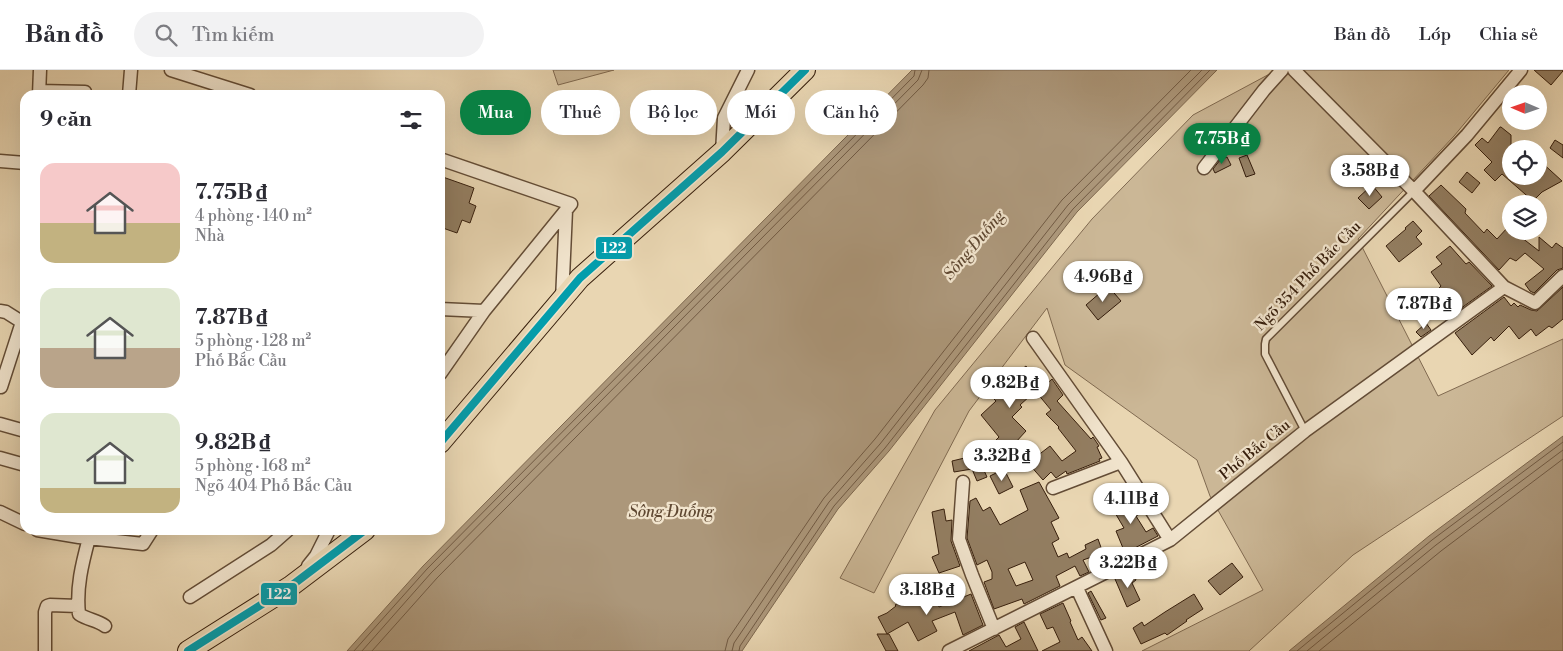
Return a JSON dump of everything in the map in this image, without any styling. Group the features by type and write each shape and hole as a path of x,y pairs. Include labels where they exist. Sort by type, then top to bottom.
{"main road":[{"path":"445,436 580,278 722,152 805,70"},
{"path":"188,651 291,586 357,535"}],"street":[{"path":"39,90 40,70"},
{"path":"129,90 131,70"},
{"path":"171,70 230,90"},
{"path":"722,152 724,118 748,70"},
{"path":"1204,168 1264,90 1282,70"},
{"path":"1294,70 1414,190 1504,287 1535,304 1563,276"},
{"name":"Ngõ 354 Phố Bắc Cầu","path":"1414,190 1467,135 1521,70"},
{"path":"0,161 20,162"},
{"path":"445,162 571,204 484,311 445,367"},
{"path":"562,300 566,210"},
{"name":"Phố Bắc Cầu","path":"952,650 1170,540 1305,431 1504,287"},
{"path":"445,309 484,311"},
{"path":"0,311 6,312 20,321"},
{"path":"0,392 0,386 20,334"},
{"path":"1033,338 1121,462 1170,540"},
{"path":"0,424 20,430"},
{"path":"0,458 20,464"},
{"path":"1053,488 1121,462"},
{"path":"963,482 959,539 994,629"},
{"path":"0,512 20,522"},
{"path":"70,535 143,544 149,535"},
{"path":"190,597 271,545 282,535"},
{"path":"291,586 316,556 326,535"},
{"path":"89,538 80,570 77,597 79,614 88,620 98,621 105,626"},
{"path":"1077,588 1106,651"},
{"path":"45,651 45,612 47,606 78,606"}],"lane":[{"name":"Ngõ 354 Phố Bắc Cầu","path":"1305,431 1265,354 1264,344 1266,339 1414,190"}],"shaded area":[{"path":"553,70 614,70 558,85"},
{"path":"1277,70 1509,70 1454,136 1358,239 1438,396 1563,339 1563,416 1353,555 1249,651 1142,651 1263,590 1210,496 1197,460 1065,365 1047,308 969,411 874,593 840,578 935,410 1092,219 1193,115"}],"water":[{"name":"Sông Đuống","path":"912,70 1217,70 1077,212 889,451 838,509 742,651 347,651 423,566 848,135 897,135 897,90 892,90"},
{"path":"1563,436 1563,651 1289,651 1429,536"}],"building":[{"path":"1534,70 1563,70 1563,71 1551,85"},
{"path":"1500,127 1511,135 1511,140 1502,140 1502,174 1495,181 1484,170 1492,162 1475,145 1482,138 1488,143"},
{"path":"1555,140 1563,145 1563,158 1550,148"},
{"path":"1247,155 1255,174 1246,177 1239,158"},
{"path":"1227,157 1231,165 1215,173 1213,169 1220,160"},
{"path":"1547,167 1562,181 1539,195 1526,195 1515,185 1547,185"},
{"path":"1467,172 1480,183 1472,193 1459,182"},
{"path":"445,178 474,188 469,203 476,206 470,223 462,220 457,233 445,229"},
{"path":"1372,185 1382,197 1369,209 1358,198"},
{"path":"1441,185 1466,209 1465,213 1484,233 1487,229 1497,239 1502,234 1502,240 1525,240 1539,251 1539,240 1543,240 1552,248 1556,243 1563,248 1563,268 1557,270 1534,293 1530,291 1525,284 1544,269 1525,253 1516,261 1510,258 1499,270 1429,196"},
{"path":"1413,221 1422,231 1416,237 1422,244 1399,262 1386,246"},
{"path":"1450,246 1466,264 1469,262 1492,286 1453,314 1434,293 1441,286 1431,272 1442,264 1436,257"},
{"path":"1108,286 1121,301 1098,320 1086,305"},
{"path":"1563,287 1563,319 1552,328 1549,326 1536,336 1531,329 1519,339 1509,326 1494,341 1491,337 1472,355 1455,333 1504,297 1511,306 1514,303 1518,307 1520,305 1537,311"},
{"path":"1426,323 1431,330 1421,337 1416,332"},
{"path":"1026,366 1041,386 1020,405 1022,407 1012,417 1026,431 1004,455 993,443 999,437 981,415 996,401 993,398 1015,378 1013,376"},
{"path":"1052,379 1063,395 1057,401 1091,439 1093,437 1099,446 1097,447 1102,458 1099,459 1100,461 1067,474 1066,471 1056,478 1051,472 1043,480 1028,463 1050,446 1062,461 1076,451 1059,427 1046,414 1051,410 1037,393"},
{"path":"977,455 987,477 977,481 972,469 954,472 952,461"},
{"path":"1004,469 1013,487 999,494 990,476"},
{"path":"1039,482 1059,518 1051,522 1059,539 1052,543 1058,557 1067,553 1069,558 1086,549 1085,545 1098,539 1103,553 1083,560 1089,572 1080,576 1075,566 1056,576 1060,586 1024,604 1022,599 994,609 984,582 992,579 992,572 987,560 977,565 967,538 970,501 976,498 983,511 990,507 1000,525 1028,510 1020,490","holes":["1025,562 1033,580 1016,586 1008,569"]},
{"path":"1130,496 1135,505 1137,503 1143,512 1136,516 1146,532 1153,528 1158,536 1125,553 1116,531 1124,528 1111,506"},
{"path":"944,509 946,521 952,520 951,541 960,566 939,573 932,557 939,554 932,512"},
{"path":"1232,563 1243,577 1220,595 1208,581"},
{"path":"1132,571 1136,580 1132,583 1140,600 1127,607 1115,579"},
{"path":"926,587 929,591 932,590 939,607 971,594 983,625 963,635 955,612 932,621 937,631 918,641 908,622 887,634 878,617"},
{"path":"1091,591 1106,618 1101,620 1088,593"},
{"path":"1194,594 1203,609 1167,635 1165,633 1141,644 1133,628 1142,622 1144,626"},
{"path":"1063,603 1078,640 1082,637 1092,651 1042,651 1060,642 1053,627 1047,629 1040,614"},
{"path":"1024,622 1038,651 969,651 999,635 1006,647 1021,639 1015,627"},
{"path":"877,634 889,634 898,651 886,651"}],"transit line":[{"name":"122","path":"445,437 580,278 722,152 805,70"},
{"name":"122","path":"188,651 291,586 358,535"}]}
